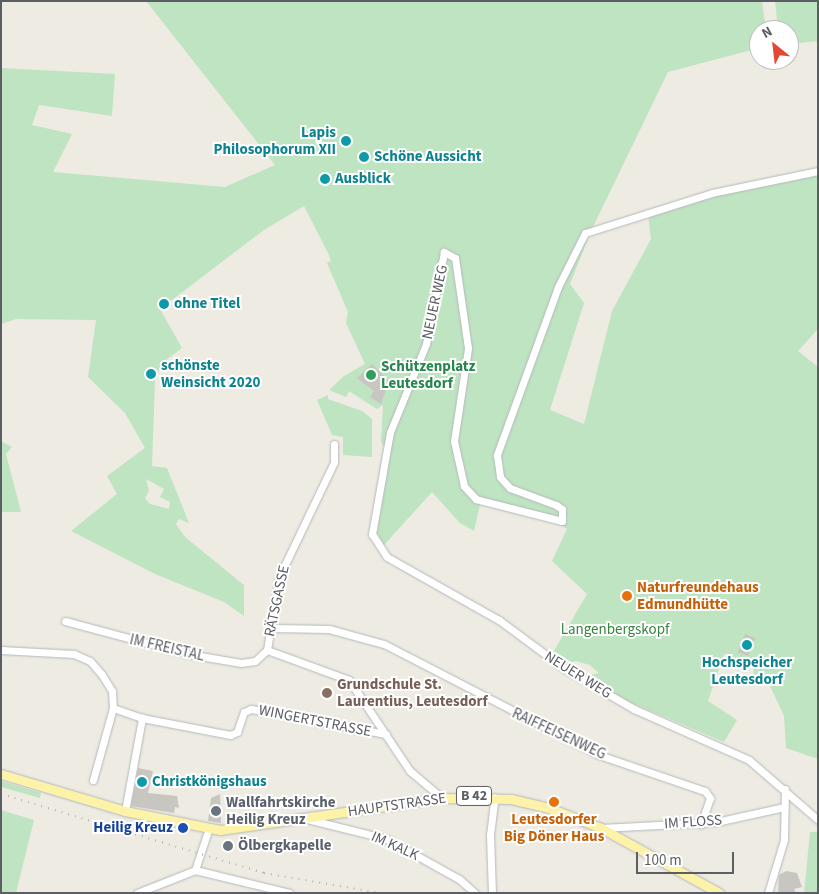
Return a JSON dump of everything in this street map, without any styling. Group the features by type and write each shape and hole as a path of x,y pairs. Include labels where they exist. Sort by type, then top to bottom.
{"main road":[{"name":"HAUPTSTRASSE","path":"1,774 125,811 209,828 241,829 442,798 495,797 549,808 601,828 719,893"}],"street":[{"name":"NEUER WEG","path":"818,171 712,193 585,234 558,287 497,455 500,477 510,488 556,506 564,515 562,521 476,499 464,486 454,441 468,348 455,258 446,251 426,344 390,432 375,513 375,541 391,559 499,620 564,670 634,709 749,760 785,789 818,820"},
{"name":"RÄTSGASSE","path":"334,444 334,462 279,577 267,650 349,680 410,771 442,798"},
{"name":"IM FREISTAL","path":"65,622 188,654 240,663 255,661 267,650"},
{"name":"RAIFFEISENWEG","path":"270,628 329,629 384,644 599,755 705,791 710,798 701,824"},
{"path":"1,650 80,656 108,683 113,708 93,780"},
{"name":"WINGERTSTRASSE","path":"113,708 142,718 234,734 244,712 256,709 386,734"},
{"path":"125,811 142,718"},
{"path":"768,893 784,840 785,789"},
{"path":"492,893 490,835 495,797"},
{"name":"IM FLOSS","path":"601,828 701,824 784,807"},
{"name":"IM KALK","path":"307,819 387,840 459,880 475,893"},
{"path":"195,870 209,828"},
{"path":"137,893 195,870 289,893"}],"green space":[{"name":"Langenbergskopf","path":"146,1 762,1 765,20 749,20 749,51 668,72 590,233 570,284 584,303 550,410 584,424 612,311 651,239 648,215 751,186 818,174 818,329 798,351 818,367 818,759 786,748 784,716 763,671 753,676 754,667 724,654 708,701 737,720 724,742 627,701 575,672 578,668 590,675 599,673 590,665 576,661 564,664 551,656 587,594 552,561 567,529 561,525 568,518 481,500 474,531 460,523 432,492 384,545 377,533 390,455 381,442 383,405 377,409 349,391 346,397 329,390 344,376 365,364 346,323 348,312 327,263 331,261 328,253 304,206 264,230 160,309 182,348 162,363 155,380 152,466 167,468 189,523 179,519 176,524 185,537 244,585 244,616 224,602 155,574 71,531 117,494 107,476 145,448 125,413 88,377 96,320 16,319 1,324 1,68 115,74 112,116 39,105 32,125 72,134 53,172 225,187 275,165","holes":["146,479 164,489 160,497 170,502 169,509 150,504 145,498 149,491"]},
{"path":"775,1 818,1 818,41 799,43 799,20 777,20"},
{"path":"328,395 328,399 362,411 372,419 372,457 343,455 343,437 332,435 317,400"},
{"path":"1,441 12,447 6,454 21,512 1,512"},
{"path":"1,781 41,793 40,798 1,787"},
{"path":"1,810 34,820 16,893 1,893"},
{"path":"810,832 818,832 818,893 804,893"}],"building":[{"path":"372,364 389,381 381,404 370,397 374,391 357,378"},
{"name":"Hochspeicher Leutesdorf","path":"745,634 755,638 748,656 738,652"},
{"name":"Christkönigshaus","path":"138,768 153,771 148,793 177,796 179,808 175,807 174,813 131,806"},
{"name":"Wallfahrtskirche Heilig Kreuz","path":"220,794 221,823 208,821 211,798"},
{"path":"786,871 797,873 802,887 794,889 796,893 778,893 779,875"}],"railway":[{"path":"1,794 264,873 380,893"}],"place":[{"name":"Lapis Philosophorum XII","path":"346,141"},
{"name":"Schöne Aussicht","path":"364,157"},
{"name":"Ausblick","path":"325,179"},
{"name":"ohne Titel","path":"164,304"},
{"name":"schönste Weinsicht 2020","path":"151,374"},
{"name":"Schützenplatz Leutesdorf","path":"371,375"},
{"name":"Naturfreundehaus Edmundhütte","path":"627,596"},
{"name":"Hochspeicher Leutesdorf","path":"747,645"},
{"name":"Grundschule St. Laurentius, Leutesdorf","path":"327,693"},
{"name":"Christkönigshaus","path":"142,782"},
{"name":"Leutesdorfer Big Döner Haus","path":"554,802"},
{"name":"Wallfahrtskirche Heilig Kreuz","path":"216,811"},
{"name":"Heilig Kreuz","path":"183,828"},
{"name":"Ölbergkapelle","path":"228,846"}]}
